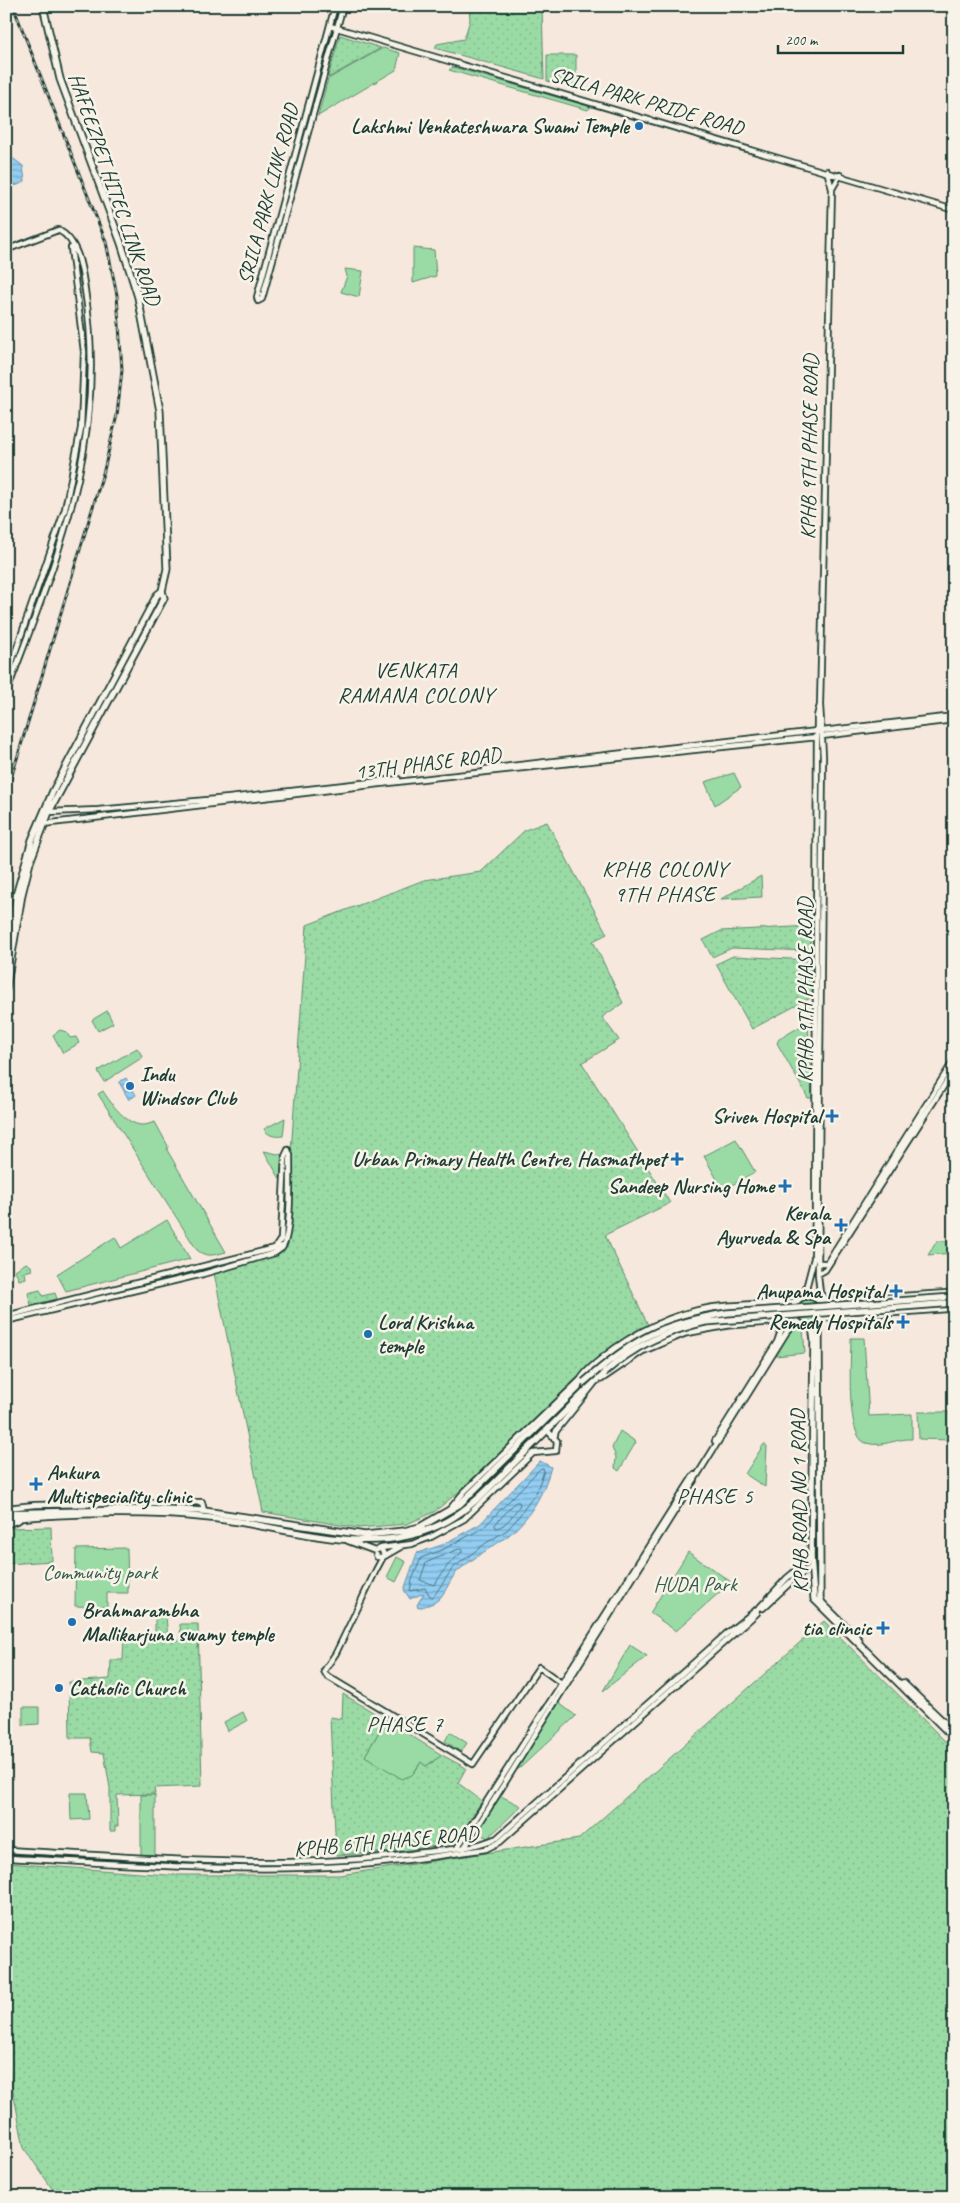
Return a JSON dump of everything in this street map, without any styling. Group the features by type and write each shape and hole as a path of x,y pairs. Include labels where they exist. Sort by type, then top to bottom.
{"main road":[{"name":"HAFEEZPET HITEC LINK ROAD","path":"42,824 56,792 164,598 162,591 167,569 167,523 160,411 138,297 121,244 60,79 43,6"},
{"path":"6,961 17,892 26,858 42,824"},
{"path":"6,989 22,894 42,824"},
{"path":"820,1302 954,1293"},
{"path":"946,1294 947,1309"},
{"path":"6,1513 138,1508 204,1511 365,1535 420,1527 450,1510 482,1484 615,1348 652,1328 712,1308 795,1302 804,1296 813,1297 820,1302 823,1310 820,1320 820,1598 822,1603 896,1678 954,1732"},
{"path":"580,1384 611,1358 646,1336 675,1324 699,1318 727,1313 954,1297"},
{"path":"795,1302 792,1311 797,1322"},
{"path":"6,1519 138,1514 209,1518 348,1540 383,1541 401,1538 418,1534 449,1520 480,1496 604,1373 636,1348 654,1338 698,1324 757,1317 954,1303"},
{"path":"749,1306 750,1324"},
{"path":"595,1382 608,1376 642,1351 675,1336 700,1329 777,1322 797,1322 812,1326 820,1320 954,1308"},
{"name":"KPHB ROAD NO 1 ROAD","path":"812,1326 814,1340 812,1593 817,1604 896,1678 954,1738"}],"street":[{"name":"SRILA PARK LINK ROAD","path":"335,6 287,182 257,297 258,301 262,299 264,294 337,28"},
{"path":"337,28 343,6"},
{"name":"SRILA PARK PRIDE ROAD","path":"330,26 954,210"},
{"name":"KPHB 9TH PHASE ROAD","path":"827,171 832,189 819,716 818,1274 820,1293 829,1302"},
{"name":"KPHB 9TH PHASE ROAD","path":"832,189 840,175"},
{"path":"6,250 58,230 67,237 80,259 90,332 90,381 84,450 64,534 6,694"},
{"path":"6,679 65,509 81,428 84,352 71,245"},
{"name":"13TH PHASE ROAD","path":"46,812 93,811 374,783 954,718"},
{"name":"KPHB 9TH PHASE ROAD","path":"804,1296 814,1258 819,734"},
{"name":"13TH PHASE ROAD","path":"42,824 374,783"},
{"path":"93,811 94,819"},
{"path":"819,1263 827,1263 954,1060"},
{"path":"818,1274 825,1270 954,1070"},
{"path":"6,1321 28,1313 269,1251 280,1246 286,1239 289,1208 290,1155 288,1150 285,1156 280,1246"},
{"path":"6,1316 28,1313"},
{"name":"KPHB 6TH PHASE ROAD","path":"464,1847 777,1342 781,1331 777,1322"},
{"name":"KPHB 6TH PHASE ROAD","path":"457,1848 563,1685 788,1330 797,1322"},
{"path":"554,1438 556,1431 587,1396 595,1382"},
{"path":"375,1553 381,1548 402,1546 431,1537 464,1519 533,1453 553,1452 558,1449 549,1428"},
{"path":"6,1508 35,1505 202,1502 204,1511"},
{"path":"6,1525 24,1517"},
{"path":"348,1540 383,1557"},
{"path":"383,1557 402,1546"},
{"path":"381,1548 384,1552 383,1557 325,1673 473,1764 539,1667 563,1685"},
{"path":"375,1553 376,1570"},
{"name":"KPHB 6TH PHASE ROAD","path":"6,1850 159,1860 332,1864 485,1843 497,1838 726,1634 760,1607 787,1578 812,1558"},
{"name":"KPHB 6TH PHASE ROAD","path":"6,1858 197,1868 332,1864 486,1849 500,1842 795,1578 812,1567"},
{"path":"462,1852 464,1847"},
{"path":"455,1853 457,1848"}],"green space":[{"path":"469,6 542,6 544,79 435,48 437,44 464,39 470,20"},
{"path":"340,35 381,48 328,78"},
{"path":"383,48 400,53 396,70 318,116 328,79"},
{"path":"547,55 576,55 576,88 547,81"},
{"path":"453,67 591,107 588,110 449,70"},
{"path":"413,248 434,250 436,276 413,283"},
{"path":"345,269 363,271 359,297 341,292 347,276"},
{"path":"734,773 741,787 715,805 705,782"},
{"path":"547,822 607,934 593,941 623,1003 602,1017 619,1040 582,1063 670,1203 605,1235 649,1327 622,1342 478,1476 434,1512 407,1524 358,1528 263,1512 214,1273 284,1252 307,925 424,880 481,872 525,830"},
{"path":"761,876 762,897 721,899"},
{"path":"811,926 810,951 732,948 712,957 703,940 721,931"},
{"path":"733,956 810,960 814,996 752,1029 716,964"},
{"path":"107,1011 113,1023 98,1031 92,1020"},
{"path":"808,1022 812,1098 808,1098 777,1043 779,1039"},
{"path":"60,1030 66,1032 70,1038 76,1037 79,1043 63,1053 53,1035"},
{"path":"137,1048 143,1057 104,1082 98,1071"},
{"path":"103,1091 125,1118 131,1122 143,1125 155,1122 168,1146 167,1150 226,1252 207,1255 197,1250 98,1094"},
{"path":"285,1118 283,1136 272,1136 264,1129"},
{"path":"736,1139 755,1172 723,1190 704,1156"},
{"path":"264,1151 282,1155 280,1179"},
{"path":"167,1220 190,1259 66,1291 57,1274 115,1237 121,1248"},
{"path":"954,1235 954,1253 928,1255 937,1241 952,1241"},
{"path":"26,1263 31,1266 32,1270 25,1272 26,1278 19,1280 15,1270"},
{"path":"40,1290 43,1296 55,1293 57,1299 31,1305 28,1293"},
{"path":"808,1298 817,1302 821,1311 817,1320 808,1324 799,1320 795,1311 799,1302"},
{"path":"791,1329 803,1329 805,1353 776,1356"},
{"path":"851,1338 864,1338 869,1416 912,1414 912,1439 872,1444 866,1443 859,1438 852,1412 850,1378"},
{"path":"918,1412 949,1412 951,1440 919,1439"},
{"path":"620,1431 636,1442 619,1471 615,1468 616,1457 612,1448"},
{"path":"764,1444 767,1446 765,1487 745,1474"},
{"path":"51,1527 52,1561 7,1564 8,1528"},
{"name":"Community park","path":"127,1548 128,1593 107,1593 107,1607 75,1606 76,1549"},
{"name":"HUDA Park","path":"688,1552 731,1582 676,1631 650,1613"},
{"path":"397,1557 406,1562 396,1582 387,1577"},
{"path":"155,1615 166,1616 168,1640 181,1640 180,1624 198,1624 202,1786 154,1788 155,1794 117,1795 118,1826 115,1826 115,1831 110,1831 110,1788 104,1753 92,1752 90,1738 70,1738 69,1682 110,1679 111,1660 123,1660 124,1639 155,1639"},
{"path":"824,1621 954,1750 954,2197 58,2197 24,2148 6,2054 6,1863 167,1875 340,1875 579,1839"},
{"path":"630,1645 647,1656 603,1691"},
{"path":"343,1694 386,1720 365,1756 416,1770 421,1762 426,1766 442,1755 466,1768 458,1783 482,1801 454,1844 422,1848 421,1842 395,1846 396,1852 336,1855 330,1717 342,1719"},
{"path":"559,1703 576,1716 520,1768 514,1771"},
{"path":"23,1707 39,1707 39,1724 23,1725"},
{"path":"243,1712 247,1721 228,1731 224,1722"},
{"path":"386,1720 442,1755 426,1766 421,1762 412,1775 402,1779 365,1756"},
{"path":"450,1732 467,1743 461,1752 445,1741"},
{"path":"70,1793 87,1793 89,1819 71,1820"},
{"path":"141,1795 155,1795 155,1855 141,1855"},
{"path":"499,1795 521,1806 488,1838 476,1832"},
{"path":"421,1842 422,1848 396,1852 395,1846"}],"water":[{"path":"6,153 23,166 25,181 18,185 6,186"},
{"path":"126,1078 136,1095 129,1100 119,1082"},
{"path":"540,1461 551,1467 540,1495 530,1513 509,1535 459,1570 437,1601 418,1608 417,1605 424,1593 410,1599 404,1590 417,1553 442,1545 480,1524"}],"railway":[{"path":"6,795 104,470 117,415 122,370 117,295 106,242 13,6"}],"place":[{"name":"Lakshmi Venkateshwara Swami Temple","path":"639,126"},
{"name":"Indu Windsor Club","path":"130,1086"},
{"name":"Sriven Hospital","path":"832,1116"},
{"name":"Urban Primary Health Centre, Hasmathpet","path":"677,1159"},
{"name":"Sandeep Nursing Home","path":"785,1186"},
{"name":"Kerala Ayurveda & Spa","path":"841,1225"},
{"name":"Anupama Hospital","path":"896,1291"},
{"name":"Remedy Hospitals","path":"903,1322"},
{"name":"Lord Krishna temple","path":"368,1334"},
{"name":"Ankura Multispeciality clinic","path":"36,1484"},
{"name":"Brahmarambha Mallikarjuna swamy temple","path":"72,1622"},
{"name":"tia clincic","path":"883,1628"},
{"name":"Catholic Church","path":"59,1688"}],"district":[{"name":"VENKATA RAMANA COLONY","path":"416,682"},
{"name":"KPHB COLONY 9TH PHASE","path":"665,880"},
{"name":"PHASE 5","path":"715,1495"},
{"name":"PHASE 7","path":"405,1723"}]}
